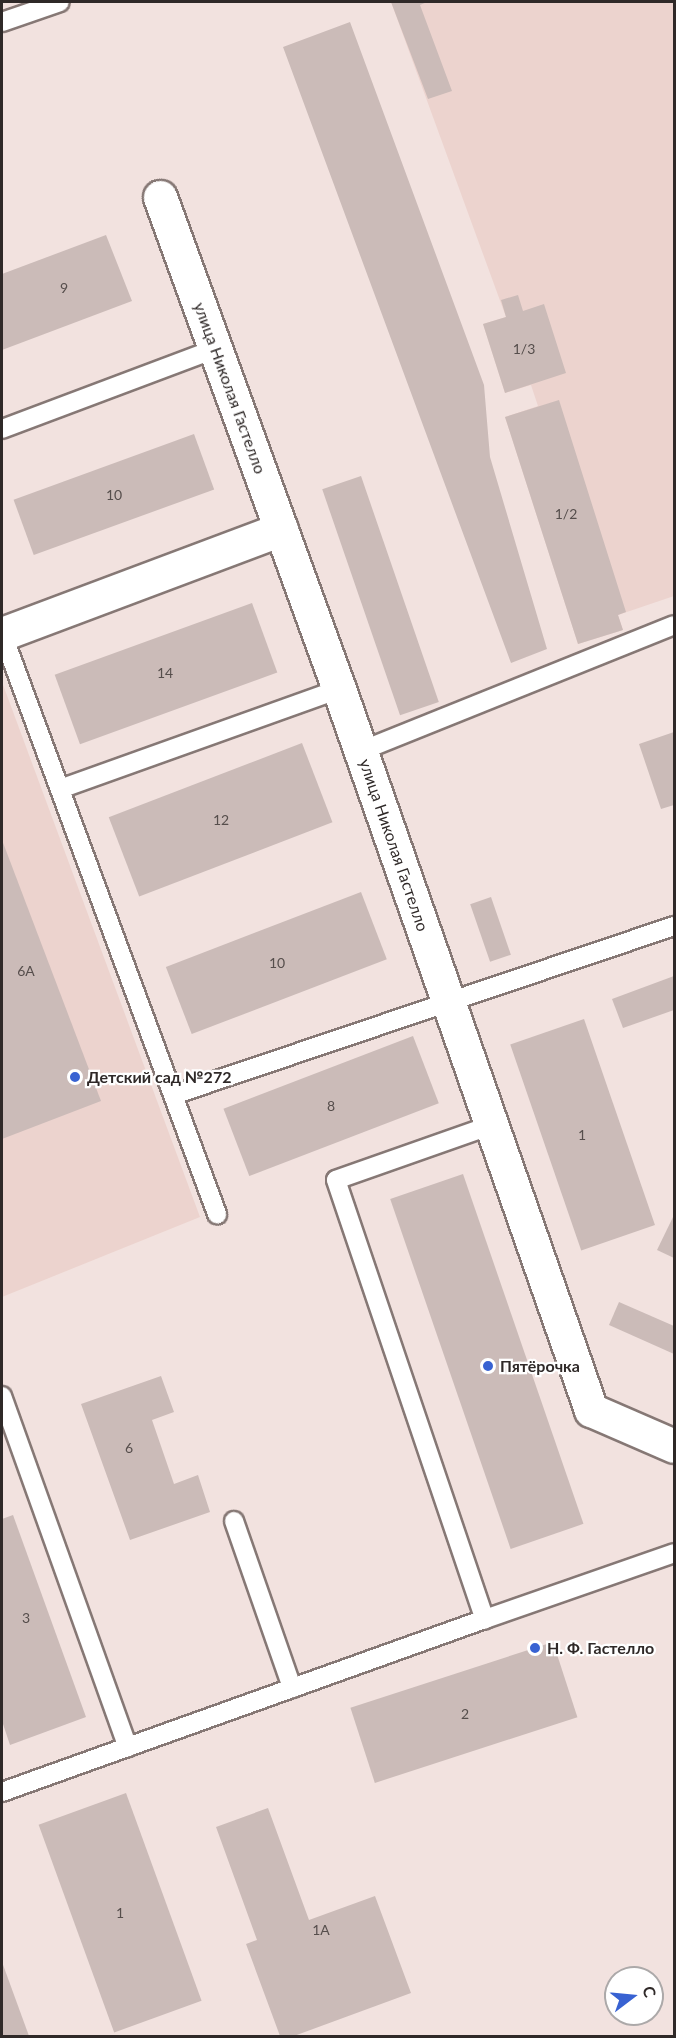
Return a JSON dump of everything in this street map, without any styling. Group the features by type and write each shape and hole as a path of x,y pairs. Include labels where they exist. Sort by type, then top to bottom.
{"street":[{"name":"улица Николая Гастелло","path":"160,197 361,751 489,1125 591,1410 675,1446"},
{"path":"2,634 281,529"}],"lane":[{"path":"2,22 60,2"},
{"path":"2,429 216,349"},
{"path":"361,751 675,625"},
{"path":"2,634 217,1214"},
{"path":"60,789 339,690"},
{"path":"172,1095 675,926"},
{"path":"485,1619 336,1180 489,1125"},
{"path":"2,1396 128,1747"},
{"path":"234,1521 292,1688"},
{"path":"2,1792 675,1553"}],"shaded area":[{"path":"391,2 674,2 674,596 618,615 623,630 578,644 505,417 538,406 531,385 505,393 483,324 506,317"},
{"name":"Детский сад №272","path":"2,682 200,1217 2,1297"}],"building":[{"path":"391,2 427,2 420,5 452,91 428,99"},
{"path":"350,22 484,385 490,457 547,649 511,663 283,47"},
{"path":"106,235 132,301 2,350 2,274"},
{"path":"518,295 523,311 544,304 566,373 505,393 483,324 506,317 501,300"},
{"path":"559,400 626,612 618,615 623,630 578,644 505,417"},
{"path":"194,434 214,489 34,555 14,500"},
{"path":"361,476 439,702 400,715 322,489"},
{"path":"252,603 277,673 80,744 55,675"},
{"path":"674,732 674,805 661,809 639,744"},
{"path":"302,743 332,822 139,897 109,817"},
{"path":"2,840 101,1101 2,1139"},
{"path":"361,892 387,959 192,1034 166,967"},
{"path":"491,897 511,955 490,962 470,904"},
{"path":"674,976 674,1010 623,1028 612,999"},
{"path":"584,1019 655,1225 581,1251 510,1044"},
{"path":"413,1036 439,1103 249,1176 223,1109"},
{"path":"463,1174 583,1524 511,1549 390,1199"},
{"path":"674,1215 674,1258 657,1250"},
{"path":"619,1302 674,1326 674,1354 609,1325"},
{"path":"161,1376 174,1412 152,1420 174,1484 198,1475 210,1512 130,1540 81,1404"},
{"path":"13,1515 86,1717 10,1745 2,1721 2,1519"},
{"path":"553,1642 577,1717 375,1783 350,1708"},
{"path":"126,1793 202,2001 114,2032 39,1825"},
{"path":"268,1808 309,1920 375,1896 411,1993 294,2036 280,2036 246,1944 257,1940 216,1827"},
{"path":"2,1962 29,2036 2,2036"}],"place":[{"name":"Детский сад №272","path":"75,1077"},
{"name":"Пятёрочка","path":"488,1366"},
{"name":"Н. Ф. Гастелло","path":"535,1648"}]}
